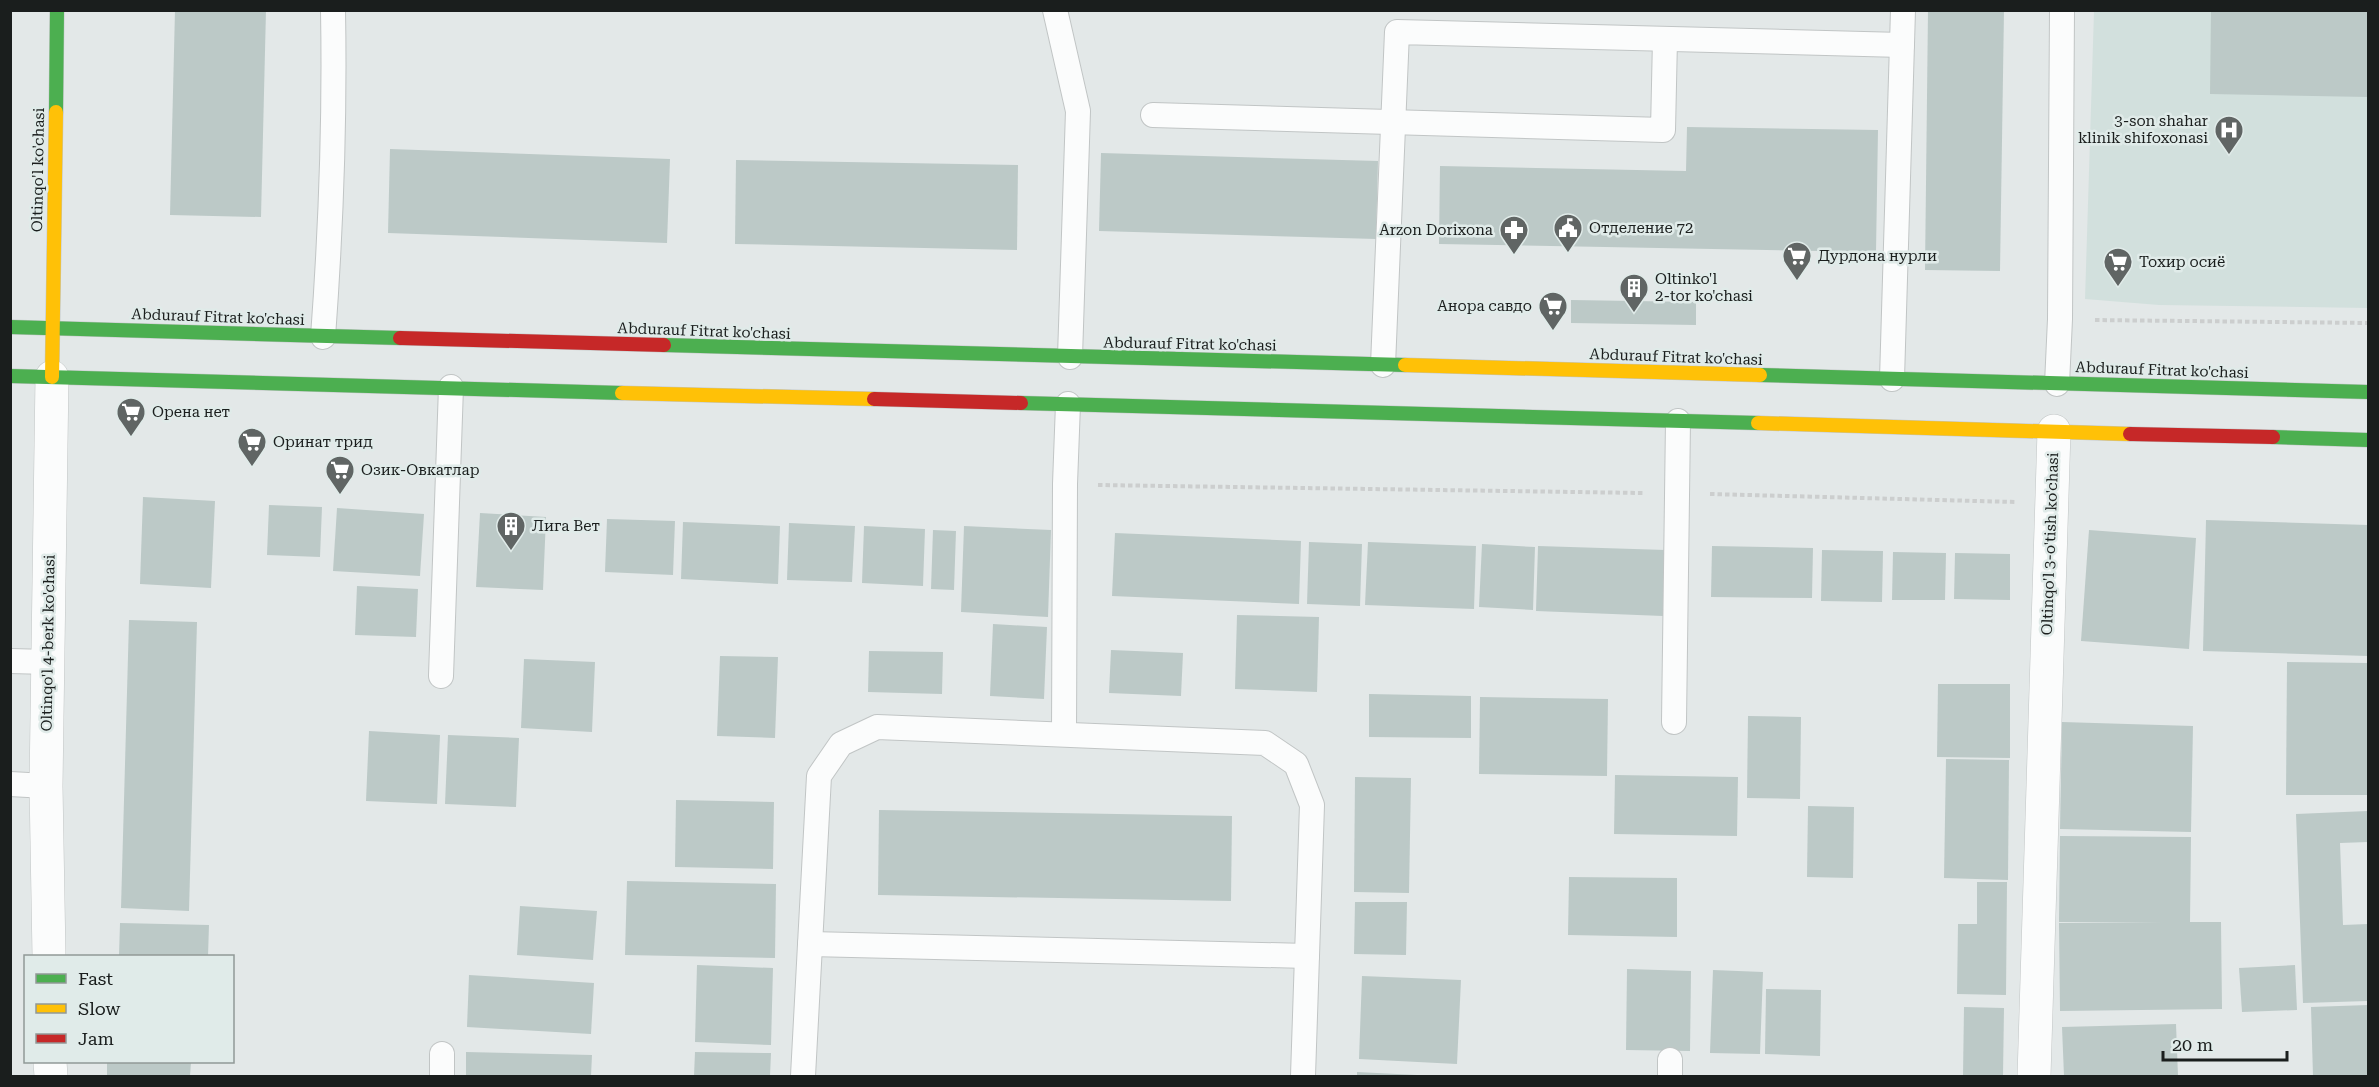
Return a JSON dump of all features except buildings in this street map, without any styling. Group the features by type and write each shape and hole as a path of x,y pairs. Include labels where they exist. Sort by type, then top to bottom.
{"main road":[{"name":"Oltinqo'l ko'chasi","path":"52,329 57,10"},
{"name":"Abdurauf Fitrat ko'chasi","path":"10,327 1070,363 1383,365 1892,380 2056,390 2368,393"},
{"name":"Oltinqo'l 4-berk ko'chasi","path":"52,329 52,377"},
{"path":"10,376 451,387 1068,398 1678,421 2054,425 2368,440"}],"street":[{"name":"Oltinqo'l 4-berk ko'chasi","path":"49,955 46,786 52,377"},
{"name":"Oltinqo'l 3-o'tish ko'chasi","path":"2034,1077 2054,425"}],"lane":[{"path":"324,337 334,90 333,10"},
{"path":"1055,10 1078,111 1070,363"},
{"path":"1892,380 1903,10"},
{"path":"2056,390 2060,319 2062,10"},
{"path":"1383,365 1397,32 1902,45"},
{"path":"1153,115 1663,130 1665,39"},
{"path":"441,676 451,387"},
{"path":"1064,734 1065,484 1068,398"},
{"path":"1674,722 1678,421"},
{"path":"10,661 48,662"},
{"path":"803,1077 819,776 841,744 877,727 1264,744 1296,764 1312,805 1303,1077"},
{"path":"10,784 46,786"},
{"path":"810,944 1307,956"}],"path":[{"path":"2095,320 2368,324"},
{"path":"1065,484 2025,502"}],"shaded area":[{"name":"3-son shahar klinik shifoxonasi","path":"2094,11 2368,11 2368,308 2159,305 2085,299"}],"traffic: fast":[{"path":"56,112 57,10"},
{"path":"10,327 400,338"},
{"path":"664,345 1405,365"},
{"path":"1760,375 2368,392"},
{"path":"10,376 622,393"},
{"path":"1021,403 1758,423"},
{"path":"2273,437 2368,440"}],"traffic: slow":[{"path":"52,377 56,112"},
{"path":"1405,365 1760,375"},
{"path":"622,393 874,399"},
{"path":"1758,423 2130,434"}],"traffic: jam":[{"path":"400,338 664,345"},
{"path":"874,399 1021,403"},
{"path":"2130,434 2273,437"}],"place":[{"name":"3-son shahar klinik shifoxonasi","path":"2229,156"},
{"name":"Отделение 72","path":"1568,254"},
{"name":"Arzon Dorixona","path":"1514,256"},
{"name":"Дурдона нурли","path":"1797,282"},
{"name":"Тохир осиё","path":"2118,288"},
{"name":"Oltinko'l 2-tor ko'chasi","path":"1634,314"},
{"name":"Анора савдо","path":"1553,332"},
{"name":"Орена нет","path":"131,438"},
{"name":"Оринат трид","path":"252,468"},
{"name":"Озик-Овкатлар","path":"340,496"},
{"name":"Лига Вет","path":"511,552"}]}
